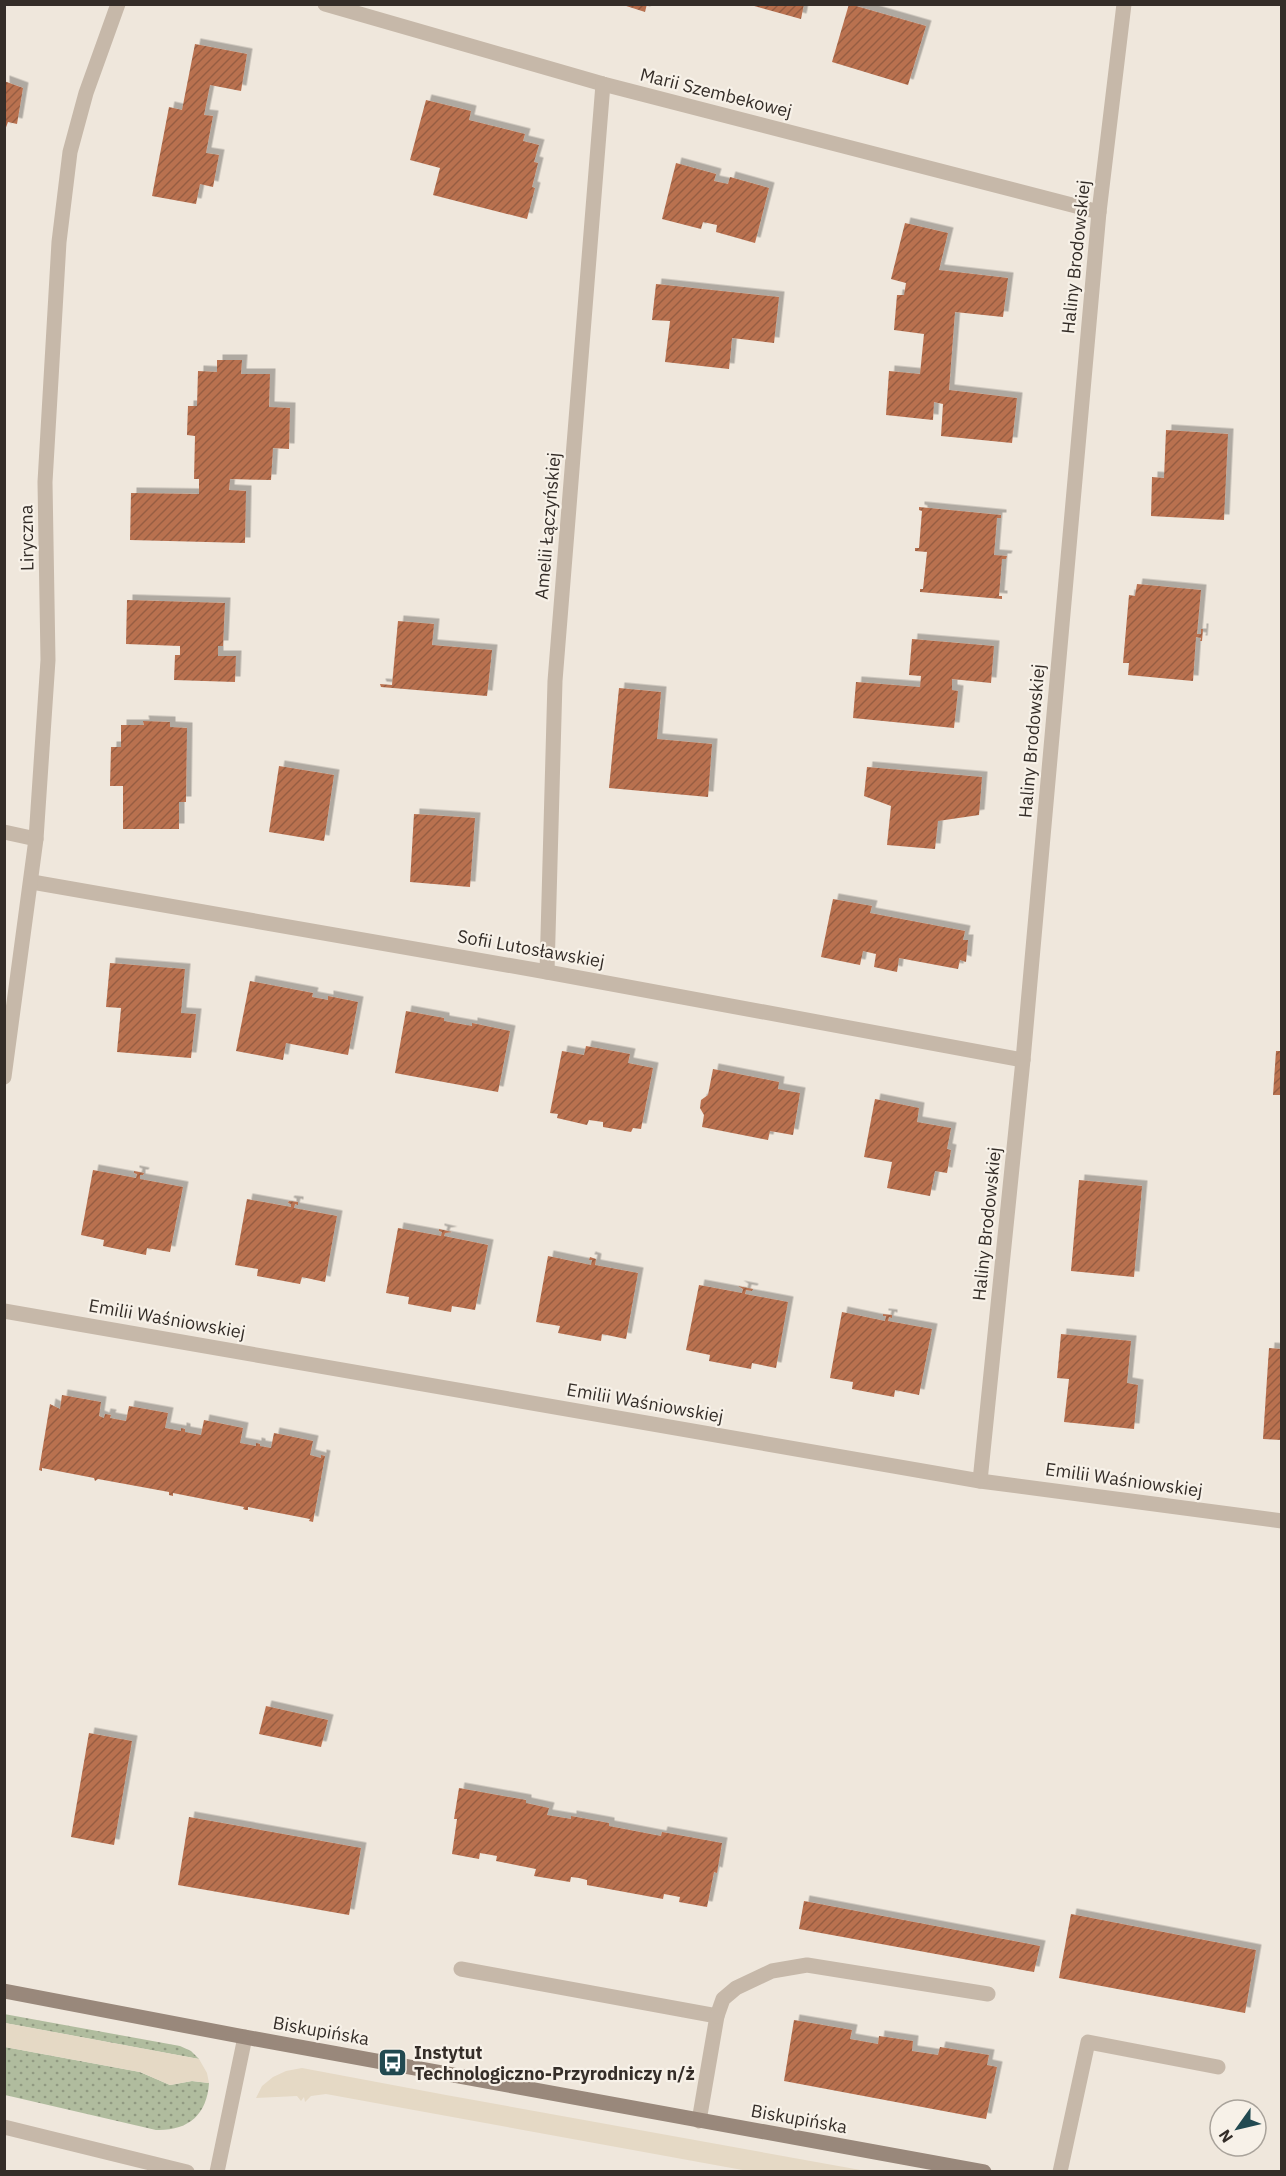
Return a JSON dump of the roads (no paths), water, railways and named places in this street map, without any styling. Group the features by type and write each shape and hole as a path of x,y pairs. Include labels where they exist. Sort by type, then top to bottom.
{"street":[{"name":"Liryczna","path":"4,1077 32,882 48,660 45,482 59,242 70,152 86,93 118,4"},
{"name":"Marii Szembekowej","path":"325,4 603,84 1099,212"},
{"name":"Haliny Brodowskiej","path":"980,1480 1023,1060 1099,212 1124,4"},
{"name":"Amelii Łączyńskiej","path":"548,972 555,681 603,84"},
{"path":"4,832 36,838"},
{"name":"Sofii Lutosławskiej","path":"32,882 548,972 1023,1060"},
{"name":"Emilii Waśniowskiej","path":"4,1311 980,1480 1281,1521"},
{"path":"699,2121 717,2016 723,2000 736,1988 772,1971 807,1965 988,1994"},
{"path":"461,1969 717,2016"},
{"name":"Biskupińska","path":"4,1991 984,2172"},
{"path":"217,2172 244,2037"},
{"path":"1060,2172 1088,2042 1218,2067"},
{"path":"4,2127 187,2172"}],"place":[{"name":"Instytut Technologiczno-Przyrodniczy n/ż","path":"393,2063"}]}
